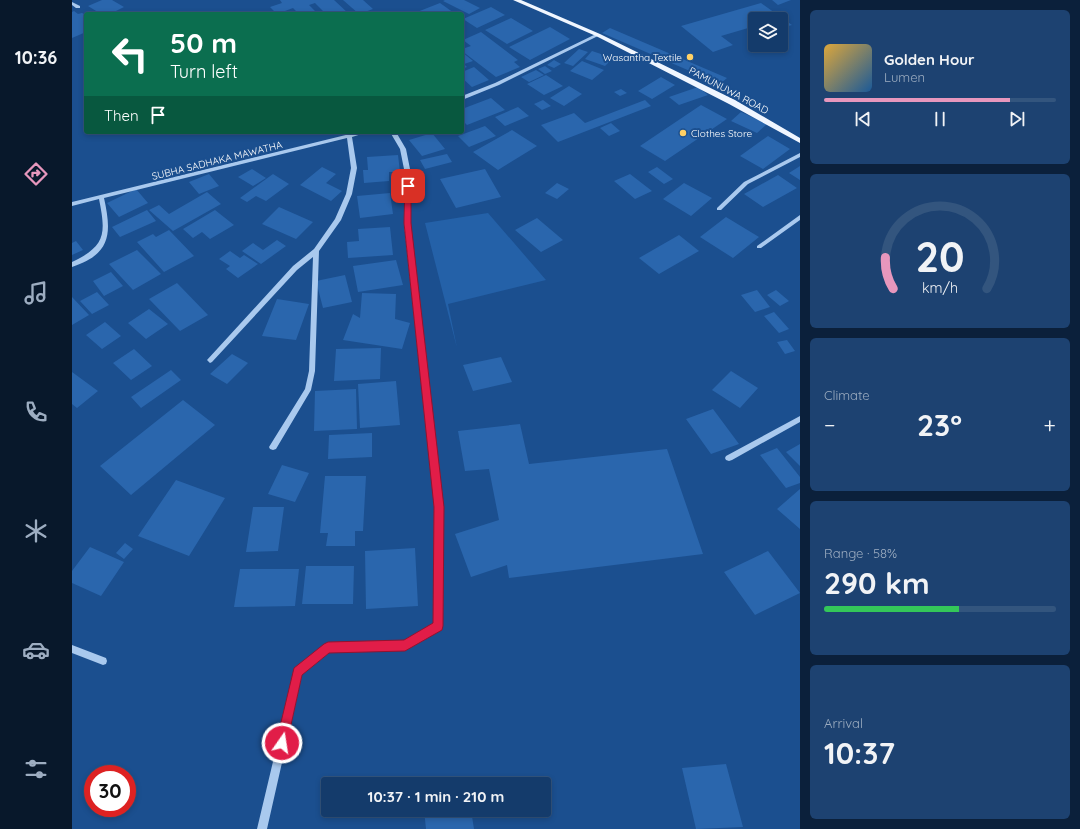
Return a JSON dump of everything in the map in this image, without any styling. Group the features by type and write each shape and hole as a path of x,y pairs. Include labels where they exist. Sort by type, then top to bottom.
{"main road":[{"name":"PAMUNUWA ROAD","path":"516,0 598,35 732,102 800,141"}],"street":[{"path":"72,3 78,7"},
{"path":"464,97 497,84 598,35"},
{"name":"SUBHA SADHAKA MAWATHA","path":"72,204 359,134"},
{"path":"262,829 298,672 328,648 405,645 438,626 439,507 407,223 408,174 403,149 394,134"},
{"path":"210,360 295,268 316,251 338,220 349,194 354,168 350,137"},
{"path":"719,209 746,183 800,155"},
{"path":"72,265 100,249 106,235 105,216 101,198"},
{"path":"759,247 800,217"},
{"path":"273,447 308,390 312,371 316,251"},
{"path":"729,458 800,419"},
{"path":"72,649 103,661"}],"shaded area":[{"path":"488,213 546,280 448,304 457,348 425,223"}],"building":[{"path":"102,0 112,0 124,7 114,12 98,12 88,6"},
{"path":"280,0 334,0 347,12 324,12 315,3 309,5 316,12 297,12 293,8 282,12 275,12 270,7 282,3"},
{"path":"343,0 363,0 373,9 365,12 357,12"},
{"path":"464,0 480,8 469,14 443,1"},
{"path":"772,0 791,0 778,5"},
{"path":"440,3 453,12 417,12"},
{"path":"761,3 774,12 748,12 748,28 721,36 733,45 713,52 681,26"},
{"path":"491,7 505,15 477,28 464,19"},
{"path":"74,11 78,14 84,14 84,33 72,38 72,12"},
{"path":"511,18 533,31 507,44 485,30"},
{"path":"550,27 570,39 530,60 509,47"},
{"path":"610,28 727,78 720,84 602,33"},
{"path":"481,32 518,60 514,62 520,67 496,77 464,53 464,48 471,46 464,40"},
{"path":"579,49 588,52 573,66 564,63"},
{"path":"592,51 613,58 605,66 585,59"},
{"path":"464,54 473,61 464,64"},
{"path":"554,60 561,64 554,68 547,65"},
{"path":"582,61 604,70 592,80 570,71"},
{"path":"545,66 552,71 545,74 538,69"},
{"path":"474,67 489,80 472,87 464,80 464,71"},
{"path":"536,70 544,75 529,82 521,77"},
{"path":"546,75 563,86 544,95 527,84"},
{"path":"661,77 675,85 652,99 638,91"},
{"path":"569,86 582,94 564,106 550,98"},
{"path":"698,87 708,95 679,105 669,97"},
{"path":"621,89 627,93 620,96 614,92"},
{"path":"491,98 505,110 467,125 464,122 464,108"},
{"path":"543,100 551,106 542,110 534,104"},
{"path":"645,100 651,106 558,142 541,125 574,113 585,123"},
{"name":"Clothes Store","path":"701,105 727,119 665,161 640,146"},
{"path":"518,107 529,116 505,126 495,117"},
{"path":"741,112 767,124 757,133 731,121"},
{"path":"611,123 620,131 609,136 600,128"},
{"path":"485,126 496,136 469,147 458,136"},
{"path":"512,130 537,146 498,170 473,152"},
{"path":"433,134 445,149 422,156 409,140"},
{"path":"768,136 790,149 763,169 740,156"},
{"path":"447,154 452,162 425,169 420,160"},
{"path":"398,155 400,172 389,172 389,181 364,183 363,170 368,170 367,157"},
{"path":"800,166 800,180 789,173"},
{"path":"322,167 336,174 326,183 342,191 331,201 300,185"},
{"path":"657,167 673,179 664,184 648,172"},
{"path":"252,169 266,178 253,186 238,177"},
{"path":"485,169 501,197 456,208 440,179"},
{"path":"209,174 219,186 199,194 189,182"},
{"path":"273,174 289,184 266,201 256,196 247,202 240,198"},
{"path":"630,174 652,191 635,199 614,181"},
{"path":"778,175 797,188 763,207 744,194"},
{"path":"557,183 569,189 557,199 545,193"},
{"path":"684,183 712,198 691,216 663,199"},
{"path":"136,189 148,203 119,217 107,203"},
{"path":"207,192 221,204 173,231 149,210 159,205 169,214"},
{"path":"390,193 393,214 360,218 357,196"},
{"path":"279,207 313,222 296,239 262,224"},
{"path":"147,210 156,221 120,237 112,227"},
{"path":"215,210 234,225 210,239 202,232 193,238 183,229"},
{"path":"726,217 759,237 733,258 700,237"},
{"path":"537,218 563,240 541,252 515,230"},
{"path":"390,227 393,255 348,258 347,242 359,241 358,229"},
{"path":"169,230 194,256 164,272 137,242 153,234 156,237"},
{"path":"679,235 699,251 659,274 639,258"},
{"path":"277,240 286,246 261,264 242,251 253,243 263,250"},
{"path":"76,241 83,250 72,255 72,243"},
{"path":"137,250 161,274 133,290 109,264"},
{"path":"230,251 240,258 244,255 258,264 238,278 226,269 230,266 219,259"},
{"path":"396,260 403,285 358,292 353,266"},
{"path":"111,272 123,286 104,296 93,281"},
{"path":"345,275 352,302 323,308 316,281"},
{"path":"177,283 208,315 180,331 149,299"},
{"path":"757,290 770,307 755,312 741,295"},
{"path":"776,290 789,301 780,306 767,295"},
{"path":"97,292 109,305 92,314 80,301"},
{"path":"362,293 396,294 395,319 410,323 402,349 343,340 353,314 360,318"},
{"path":"72,297 89,315 72,325"},
{"path":"277,299 309,304 296,340 262,336"},
{"path":"149,309 168,324 146,339 128,323"},
{"path":"774,312 789,329 779,333 764,316"},
{"path":"105,322 121,336 102,349 86,335"},
{"path":"787,340 795,351 785,354 777,342"},
{"path":"381,348 380,379 334,381 336,349"},
{"path":"134,349 152,366 131,380 113,363"},
{"path":"232,354 248,363 227,384 210,374"},
{"path":"501,357 512,382 473,391 463,365"},
{"path":"171,370 181,380 141,408 131,397"},
{"path":"731,371 758,388 740,408 712,390"},
{"path":"72,372 98,391 77,408 72,404"},
{"path":"396,381 400,425 360,428 358,384"},
{"path":"356,389 357,429 314,431 315,391"},
{"path":"183,400 215,425 131,495 100,466"},
{"path":"713,409 739,444 711,454 686,419"},
{"path":"520,424 529,464 667,449 703,554 509,578 507,565 471,577 455,534 499,520 489,469 465,471 458,431"},
{"path":"372,433 372,457 328,459 329,435"},
{"path":"800,444 800,466 786,452"},
{"path":"777,448 800,477 800,483 786,488 760,455"},
{"path":"282,465 309,473 295,502 268,494"},
{"path":"325,476 366,476 363,531 355,531 355,546 326,546 328,533 320,533"},
{"path":"176,480 225,498 189,556 138,536"},
{"path":"800,489 800,529 777,509"},
{"path":"253,507 284,507 278,551 246,552"},
{"path":"125,543 133,549 124,559 116,553"},
{"path":"90,547 124,562 101,596 72,583 72,571"},
{"path":"415,548 418,606 366,609 365,551"},
{"path":"768,551 800,593 755,615 724,572"},
{"path":"306,566 354,566 353,604 302,604"},
{"path":"240,569 299,569 295,606 234,607"},
{"path":"726,764 743,827 696,829 682,768"},
{"path":"425,817 472,817 474,829 426,829"}],"place":[{"name":"Wasantha Textile","path":"690,57"},
{"name":"Clothes Store","path":"683,133"}],"route":[{"path":"282,743 298,672 328,648 405,645 438,626 439,507 407,223 408,186"}]}
